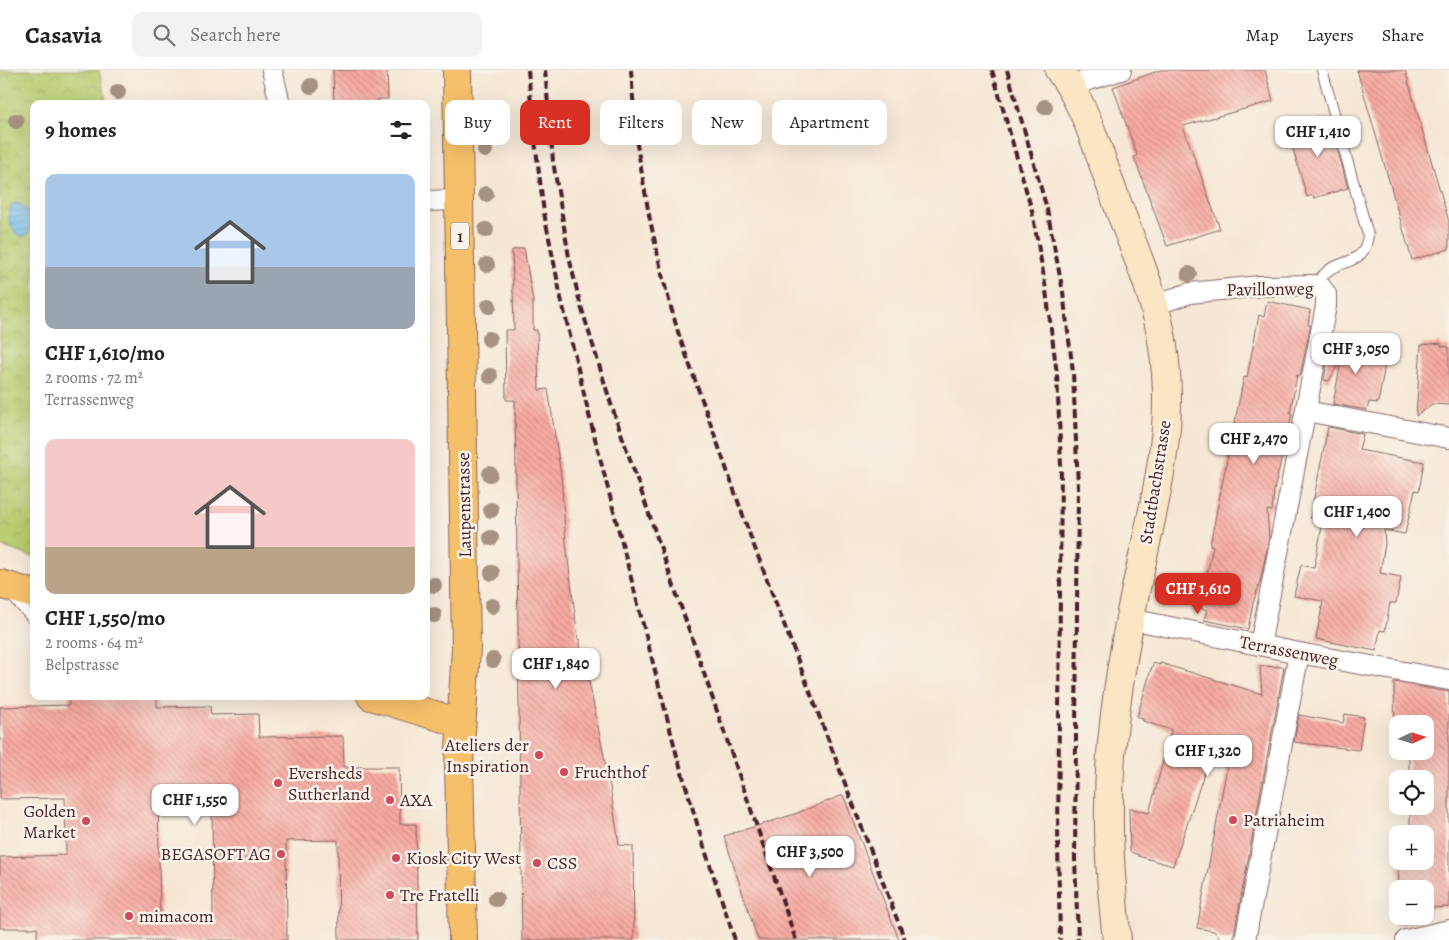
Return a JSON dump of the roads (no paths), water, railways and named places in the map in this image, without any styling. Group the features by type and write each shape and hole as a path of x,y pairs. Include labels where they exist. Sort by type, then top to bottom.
{"main road":[{"name":"Laupenstrasse","path":"458,70 466,648 460,723 459,765 463,940"},
{"name":"Stadtbachstrasse","path":"1065,78 1090,130 1154,305 1163,346 1167,387 1166,426 1161,463 1130,619 1116,710 1109,805 1111,886 1118,940"},
{"path":"1,584 30,593"},
{"path":"384,700 460,723"}],"street":[{"path":"272,70 279,100"},
{"path":"1065,78 1121,70"},
{"path":"430,201 459,200"},
{"name":"Pavillonweg","path":"1154,305 1190,293 1260,286 1314,285 1323,289 1327,300 1260,645"},
{"path":"1306,411 1449,438"},
{"name":"Terrassenweg","path":"1130,619 1299,653 1449,680"},
{"path":"1245,940 1299,653"},
{"path":"1406,940 1449,930"}],"lane":[{"path":"1314,285 1332,268 1357,258 1364,249 1368,235 1322,70"},
{"path":"1,584 30,616"}],"water":[{"path":"15,203 23,206 29,216 30,229 25,236 15,233 9,221 10,210"}],"railway":[{"path":"528,70 544,213 561,298 591,423 677,756 704,847 735,940"},
{"path":"545,70 553,161 569,257 580,303 611,404 796,940"},
{"path":"631,70 636,139 649,215 663,279 678,332 751,538 905,940"},
{"path":"992,70 1032,211 1045,283 1057,374 1061,465 1058,844 1060,940"},
{"path":"1007,70 1047,209 1063,292 1073,372 1078,487 1075,859 1078,940"}],"place":[{"name":"Ateliers der Inspiration","path":"539,755"},
{"name":"Fruchthof","path":"564,772"},
{"name":"Eversheds Sutherland","path":"278,783"},
{"name":"AXA","path":"390,800"},
{"name":"Patriaheim","path":"1233,820"},
{"name":"Golden Market","path":"86,821"},
{"name":"BEGASOFT AG","path":"281,854"},
{"name":"Kiosk City West","path":"396,858"},
{"name":"CSS","path":"537,863"},
{"name":"Tre Fratelli","path":"390,895"},
{"name":"mimacom","path":"129,916"}]}
